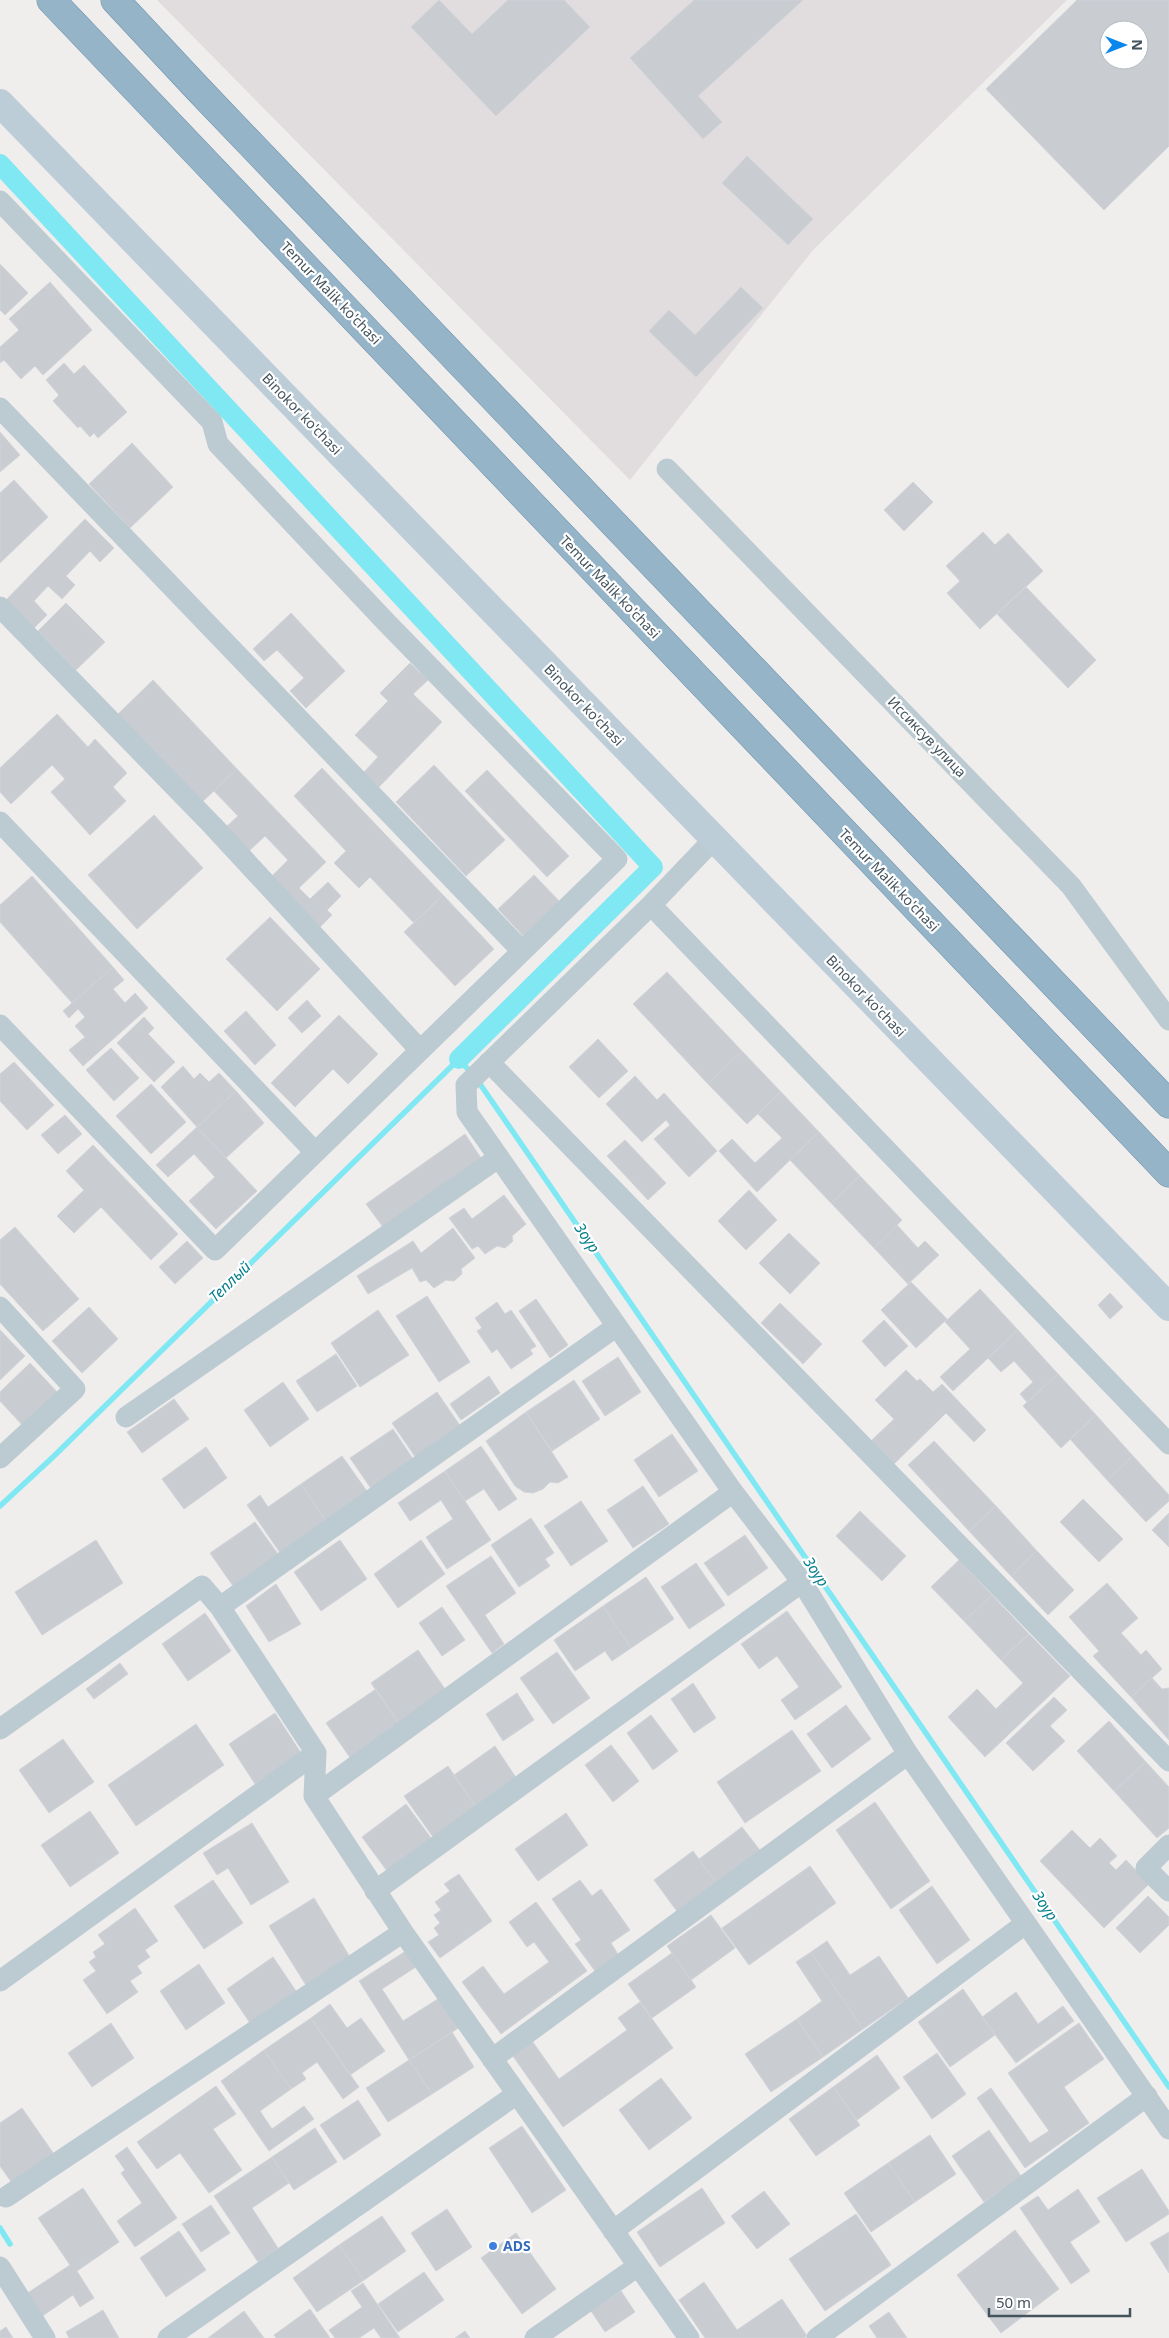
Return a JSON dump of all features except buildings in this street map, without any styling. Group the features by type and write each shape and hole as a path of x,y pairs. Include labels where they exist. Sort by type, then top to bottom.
{"highway":[{"name":"Temur Malik ko'chasi","path":"51,0 1169,1173"},
{"path":"115,0 204,96 1169,1104"}],"main road":[{"name":"Binokor ko'chasi","path":"0,103 1169,1307"}],"street":[{"path":"0,201 212,422 218,444 385,621 617,859 215,1250 0,1025"},
{"path":"0,408 522,951"},
{"name":"Иссиксув улица","path":"668,469 1071,886 1169,1020"},
{"path":"0,607 213,826 420,1050"},
{"path":"0,822 315,1152"},
{"path":"714,839 651,905 466,1085 467,1112 733,1492 802,1582 908,1754 1169,2129"},
{"path":"651,905 1169,1444"},
{"path":"489,1062 1169,1761"},
{"path":"126,1417 498,1158"},
{"path":"0,1307 75,1388 0,1458"},
{"path":"220,1607 617,1326"},
{"path":"314,1796 733,1492"},
{"path":"376,1891 802,1582"},
{"path":"0,1729 202,1586 220,1607 316,1753 314,1796 403,1932 689,2338"},
{"path":"0,1981 316,1753"},
{"path":"492,2059 908,1754"},
{"path":"1169,1845 1146,1868 1169,1891"},
{"path":"613,2231 1025,1924"},
{"path":"6,2198 403,1932"},
{"path":"168,2338 517,2094"},
{"path":"817,2338 1147,2096"},
{"path":"535,2338 638,2266"},
{"path":"0,2267 45,2338"}],"shaded area":[{"path":"157,0 1067,0 813,250 630,480"}],"waterway":[{"path":"0,164 653,867 459,1059"},
{"name":"Теплый","path":"0,1506 53,1457 459,1059 472,1074"},
{"name":"Зоур","path":"478,1081 1169,2087"},
{"name":"Теплый","path":"0,2228 10,2244"}],"place":[{"name":"ADS","path":"493,2246"}]}
